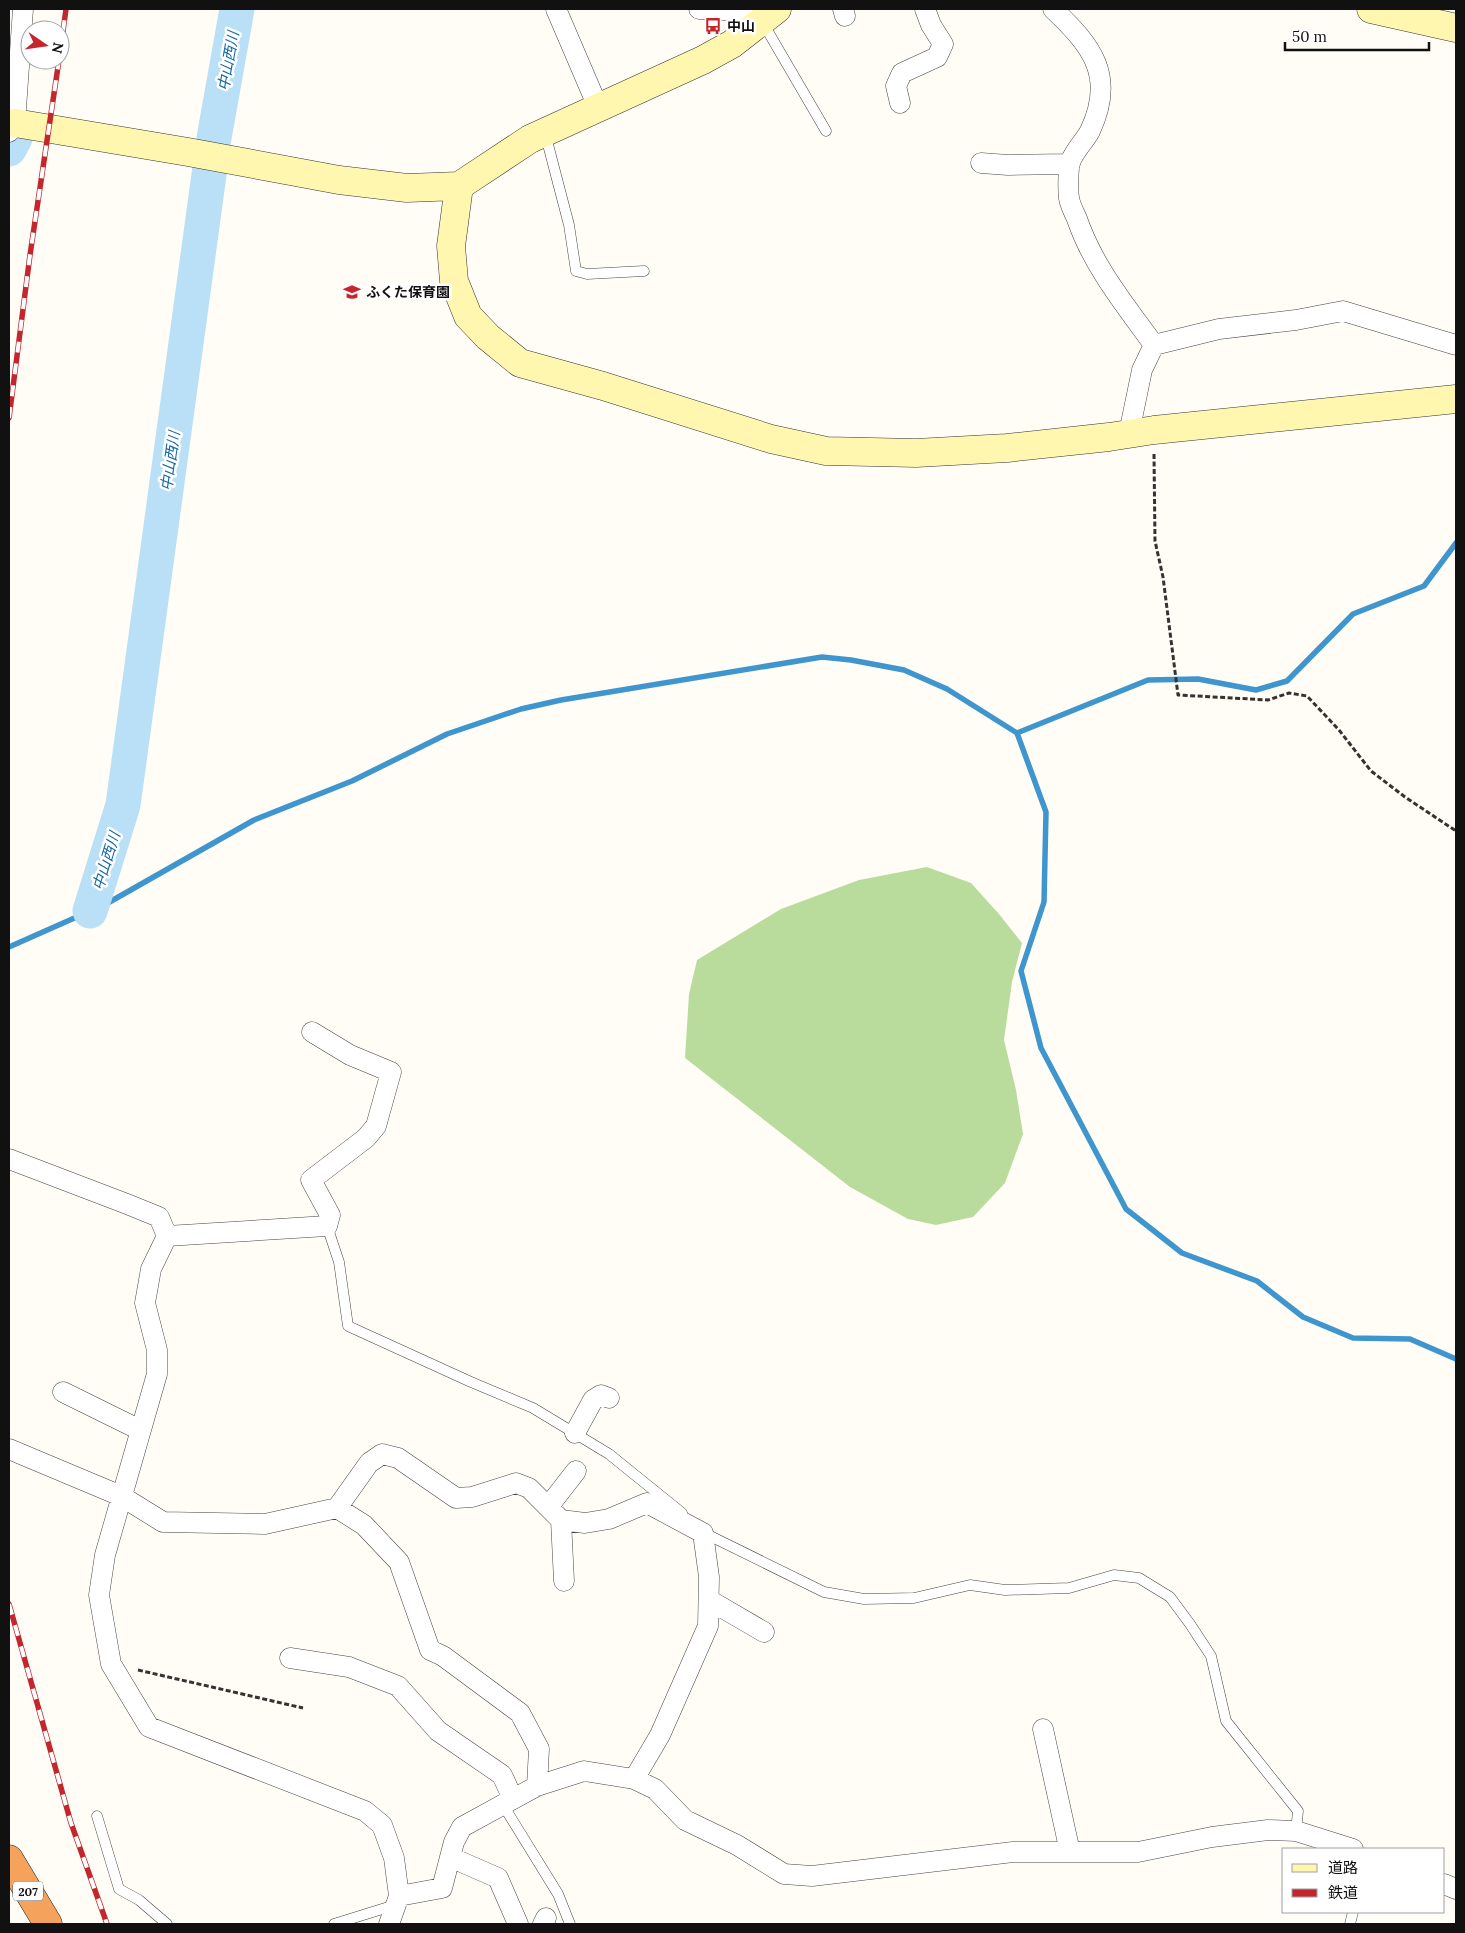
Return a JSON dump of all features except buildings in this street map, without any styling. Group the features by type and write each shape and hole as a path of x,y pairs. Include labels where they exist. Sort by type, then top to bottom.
{"highway":[{"name":"207","path":"12,1872 48,1924"}],"street":[{"path":"556,9 598,107"},
{"path":"700,9 769,13"},
{"path":"900,103 896,86 902,73 937,57 950,44 931,25 925,9"},
{"path":"1053,9 1087,45 1098,66 1102,95 1090,131 1070,164 1069,197 1084,240 1109,284 1154,345"},
{"path":"1371,9 1456,28"},
{"path":"18,14 12,127 188,152 339,180 407,188 459,186 530,139 703,60 732,44 769,13"},
{"path":"980,162 1008,165 1070,164"},
{"path":"459,186 451,246 454,281 468,316 488,337 520,363 603,386 771,438 826,451 916,453 1007,448 1109,437 1142,431 1456,399"},
{"path":"1154,345 1219,329 1296,320 1343,311 1456,345"},
{"path":"1142,431 1142,370 1154,345"},
{"path":"167,1236 327,1226 330,1215 311,1180 366,1138 376,1126 391,1072 350,1055 312,1032"},
{"path":"9,1160 159,1217 167,1236 151,1269 145,1303 157,1350 157,1374 105,1555 99,1594 111,1664 149,1727 365,1811 382,1825 394,1858 398,1901 389,1924"},
{"path":"63,1392 140,1430"},
{"path":"575,1433 593,1400 601,1395 609,1398"},
{"path":"9,1449 121,1496 163,1522 265,1524 337,1508 369,1462 382,1454 398,1458 456,1498 472,1497 516,1483 529,1488 555,1514 585,1523 609,1519 647,1503 703,1533 709,1577 708,1626 660,1735 634,1779"},
{"path":"564,1581 555,1514 576,1471"},
{"path":"337,1508 364,1525 399,1562 430,1650 443,1656 520,1713 539,1749 537,1786"},
{"path":"709,1600 764,1632"},
{"path":"290,1658 349,1667 398,1686 438,1731 502,1775 508,1802"},
{"path":"1043,1729 1070,1852"},
{"path":"398,1901 442,1888 454,1842 462,1827 537,1786 584,1771 634,1779 655,1789 685,1820 737,1845 784,1874 812,1876 1013,1852 1138,1852 1212,1836 1268,1830 1296,1831 1349,1848"},
{"path":"450,1857 498,1878 518,1924"}],"lane":[{"path":"769,13 826,131"},
{"path":"545,132 569,225 576,271 587,274 644,271"},
{"path":"327,1226 339,1262 348,1326 533,1408 609,1454 703,1533 824,1592 864,1599 914,1598 970,1586 1005,1590 1069,1588 1114,1574 1139,1578 1170,1597 1211,1656 1226,1721 1298,1811 1296,1831"},
{"path":"508,1802 558,1894 570,1924"},
{"path":"97,1816 119,1889 139,1900 167,1924"},
{"path":"334,1924 398,1901"}],"path":[{"path":"1142,431 1155,542 1163,577 1178,694 1268,700 1290,693 1307,696 1339,730 1371,771 1405,797 1456,831"},
{"path":"111,1664 303,1708"}],"green space":[{"path":"927,867 971,883 1022,943 1012,982 1004,1040 1016,1090 1023,1134 1005,1183 973,1217 936,1225 908,1219 850,1187 685,1058 689,994 697,960 781,909 859,880"}],"waterway":[{"name":"中山西川","path":"90,911 123,805 214,138 237,9"},
{"name":"中山西川","path":"9,149 15,138"},
{"path":"1017,733 1148,680 1198,679 1256,690 1287,681 1353,614 1424,586 1456,543"},
{"path":"9,947 106,904 254,820 352,781 447,734 521,709 561,700 822,657 851,660 904,670 947,689 1017,733 1046,812 1044,902 1021,971 1041,1048 1126,1209 1182,1253 1257,1281 1303,1317 1353,1338 1410,1339 1456,1359"}],"railway":[{"path":"64,20 66,9"},
{"path":"9,418 30,255 58,70"},
{"path":"9,1604 71,1823 107,1924"}],"place":[{"name":"中山","path":"713,26"},
{"name":"ふくた保育園","path":"352,292"}]}
